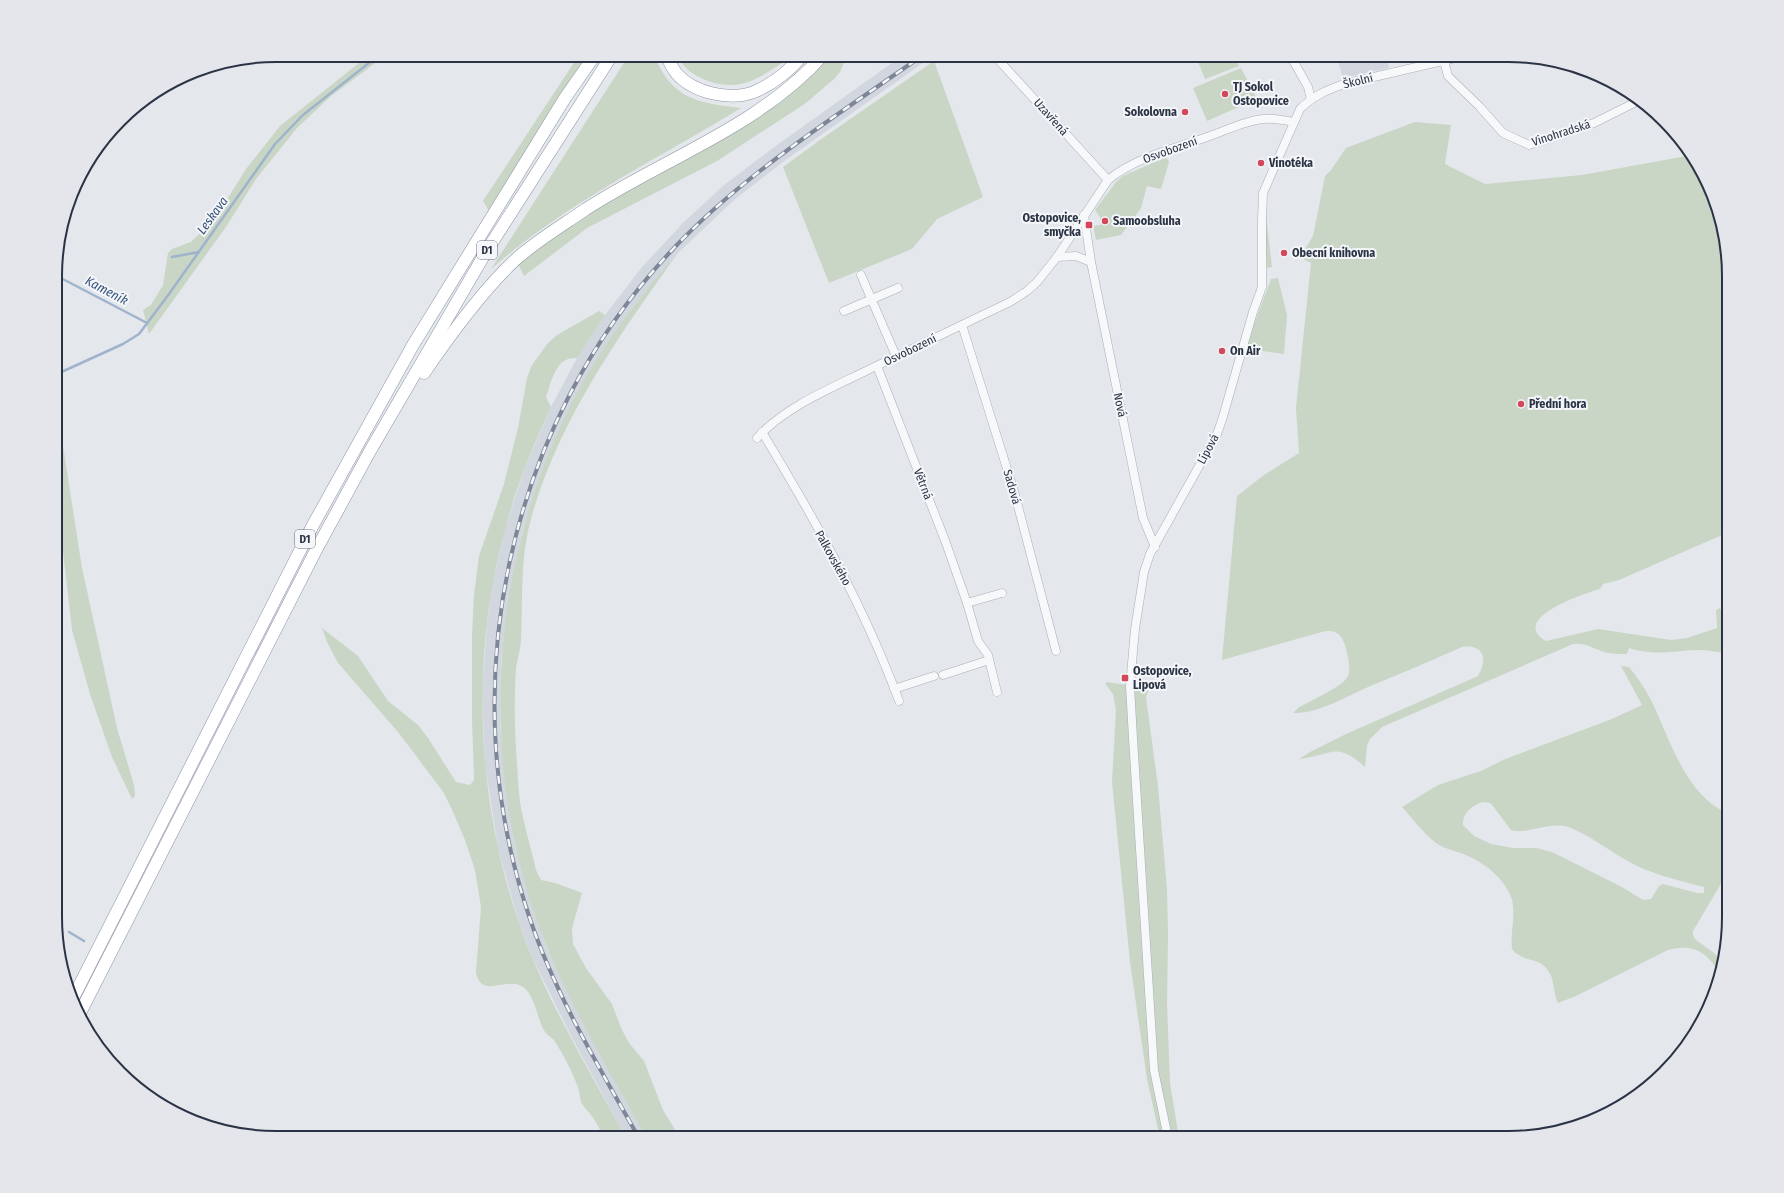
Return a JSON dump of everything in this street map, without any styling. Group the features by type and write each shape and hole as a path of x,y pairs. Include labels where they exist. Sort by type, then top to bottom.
{"highway":[{"path":"565,98 584,62"},
{"name":"D1","path":"76,993 312,525 413,345 565,98 589,62"},
{"name":"D1","path":"82,1008 312,559 370,451 486,252 608,62"},
{"path":"670,62 677,74 689,83 710,93 732,96 753,92 770,83 792,68 797,62"},
{"path":"370,451 442,346 478,301 516,260 587,209 751,115 788,90 816,62"}],"street":[{"name":"Uzavřená","path":"1000,62 1108,180"},
{"path":"1294,62 1308,87 1311,99"},
{"name":"Školní","path":"1280,152 1300,109 1311,99 1325,90 1346,83 1440,62"},
{"name":"Vinohradská","path":"1444,62 1448,76 1479,106 1503,133 1529,145 1594,123 1634,103"},
{"name":"Osvobození","path":"760,435 774,422 798,407 896,356 1009,302 1027,291 1061,254 1084,215 1108,180 1120,171 1134,164 1242,124 1264,119 1293,122"},
{"name":"Lípová","path":"1167,1131 1154,1070 1130,686 1135,629 1144,572 1154,547 1217,434 1222,420 1243,346 1262,287 1263,193 1280,152"},
{"name":"Nová","path":"1084,215 1089,259 1143,518 1154,547"},
{"path":"1061,254 1089,259"},
{"path":"861,275 896,356"},
{"path":"844,311 898,288"},
{"name":"Sadová","path":"962,325 1014,491 1056,651"},
{"name":"Větrná","path":"877,366 967,603 978,641 988,655 997,692"},
{"name":"Palkovského","path":"760,435 852,591 899,701"},
{"path":"967,603 1002,593"},
{"path":"942,675 989,660"},
{"path":"894,689 934,676"}],"shaded area":[{"path":"893,62 924,62 783,162 734,200 677,254 633,307 592,367 541,474 522,532 505,627 501,661 500,727 508,801 515,844 524,879 548,950 584,1024 642,1131 622,1131 569,1032 532,957 519,923 498,848 485,764 482,692 487,625 492,587 505,528 525,468 551,407 577,358 605,315 642,267 684,222 723,186 773,148"},
{"path":"1338,62 1388,62 1389,68 1343,78"}],"green space":[{"path":"360,62 377,62 331,96 297,128 256,179 226,227 149,334 143,310 151,305 163,285 168,253 172,249 191,242 204,229 228,198 246,169 280,126"},
{"path":"574,62 584,62 565,98 492,216 483,201"},
{"path":"624,62 657,62 669,81 678,90 688,96 711,104 741,108 612,183 550,223 491,269"},
{"path":"681,62 783,62 754,80 745,83 728,85 710,82 697,76"},
{"path":"815,62 844,62 840,72 834,79 806,103 717,161 587,228 524,276 516,260 546,238 751,115"},
{"path":"934,62 983,197 937,219 912,249 829,283 783,167"},
{"path":"1198,62 1237,62 1239,66 1205,79"},
{"name":"TJ Sokol Ostopovice","path":"1241,68 1257,99 1207,121 1193,88"},
{"path":"1415,122 1451,125 1445,164 1485,184 1582,175 1685,156 1700,181 1711,207 1718,234 1722,262 1722,535 1619,580 1603,584 1600,589 1566,601 1542,616 1536,624 1537,633 1546,641 1598,629 1671,640 1687,638 1717,628 1716,610 1720,608 1722,613 1722,653 1697,650 1646,652 1629,648 1627,654 1616,654 1604,652 1586,645 1573,644 1382,727 1370,739 1367,746 1365,767 1347,754 1340,752 1299,759 1346,734 1478,676 1483,664 1482,654 1479,650 1475,648 1462,647 1322,708 1302,713 1293,713 1298,708 1342,683 1348,677 1349,668 1347,651 1341,637 1338,634 1328,631 1322,632 1222,660 1237,496 1264,475 1299,453 1296,408 1311,263 1303,259 1304,251 1313,236 1325,176 1346,148"},
{"path":"1166,157 1169,162 1161,189 1147,186 1141,208 1121,235 1096,240 1093,226 1101,225 1100,217 1095,210 1116,182 1123,176"},
{"path":"1264,212 1266,215 1272,267 1267,268"},
{"path":"677,254 612,348 592,380 557,448 531,519 525,548 521,642 515,685 515,732 520,802 536,870 541,880 555,883 582,893 572,928 573,944 586,968 612,1004 622,1030 629,1043 644,1061 663,1110 676,1131 642,1131 586,1030 547,947 536,918 516,849 504,779 500,707 504,636 515,565 533,495 560,428 593,365 612,336 654,280"},
{"path":"1278,278 1287,315 1284,354 1245,348 1271,279"},
{"path":"599,311 605,315 577,358 570,358 564,361 556,370 546,397 551,407 526,466 506,526 494,575 487,625 483,675 483,726 486,776 494,826 505,875 519,923 554,1006 622,1131 600,1131 594,1119 581,1102 578,1087 570,1069 554,1040 545,1032 528,992 522,986 514,984 491,986 484,985 479,981 476,972 481,907 475,870 465,840 453,812 444,793 398,732 338,663 327,642 322,628 358,656 388,701 418,725 456,782 470,785 474,780 472,637 474,595 479,556 504,484 518,428 527,378 532,365 548,343 557,335"},
{"path":"62,439 82,568 117,728 134,785 135,796 132,799 112,757 90,694 72,630 62,543"},
{"path":"1621,666 1629,667 1638,678 1650,698 1670,744 1686,774 1706,799 1722,810 1722,882 1693,931 1693,936 1696,940 1714,953 1718,959 1716,968 1705,955 1699,951 1685,948 1668,950 1576,996 1558,1003 1551,976 1546,968 1539,962 1518,955 1512,949 1513,906 1506,886 1496,874 1483,864 1466,855 1436,843 1423,831 1402,807 1438,785 1481,771 1503,760 1612,719 1642,705","holes":["1482,802 1490,803 1511,830 1523,831 1553,826 1568,827 1584,834 1635,865 1664,876 1704,887 1704,893 1697,893 1663,884 1659,886 1651,899 1643,900 1622,887 1552,852 1536,848 1513,848 1491,844 1474,836 1463,825 1463,821 1468,810"]},
{"path":"1106,682 1149,688 1146,698 1158,786 1167,890 1167,1003 1170,1083 1178,1131 1158,1131 1147,1079 1130,962 1112,782 1116,710 1113,694 1106,685"}],"waterway":[{"name":"Leskava","path":"62,372 123,344 139,334 275,144 303,115 370,62"},
{"path":"172,257 199,252"},
{"name":"Kameník","path":"62,279 147,323"},
{"path":"69,932 84,941"}],"railway":[{"path":"635,1131 579,1031 552,976 530,919 507,831 496,742 497,652 509,563 534,477 570,395 616,318 674,248 731,194 826,122 913,62"}],"place":[{"name":"TJ Sokol Ostopovice","path":"1225,94"},
{"name":"Sokolovna","path":"1185,112"},
{"name":"Vinotéka","path":"1261,163"},
{"name":"Samoobsluha","path":"1105,221"},
{"name":"Ostopovice, smyčka","path":"1089,225"},
{"name":"Obecní knihovna","path":"1284,253"},
{"name":"On Air","path":"1222,351"},
{"name":"Přední hora","path":"1521,404"},
{"name":"Ostopovice, Lipová","path":"1125,678"}]}
